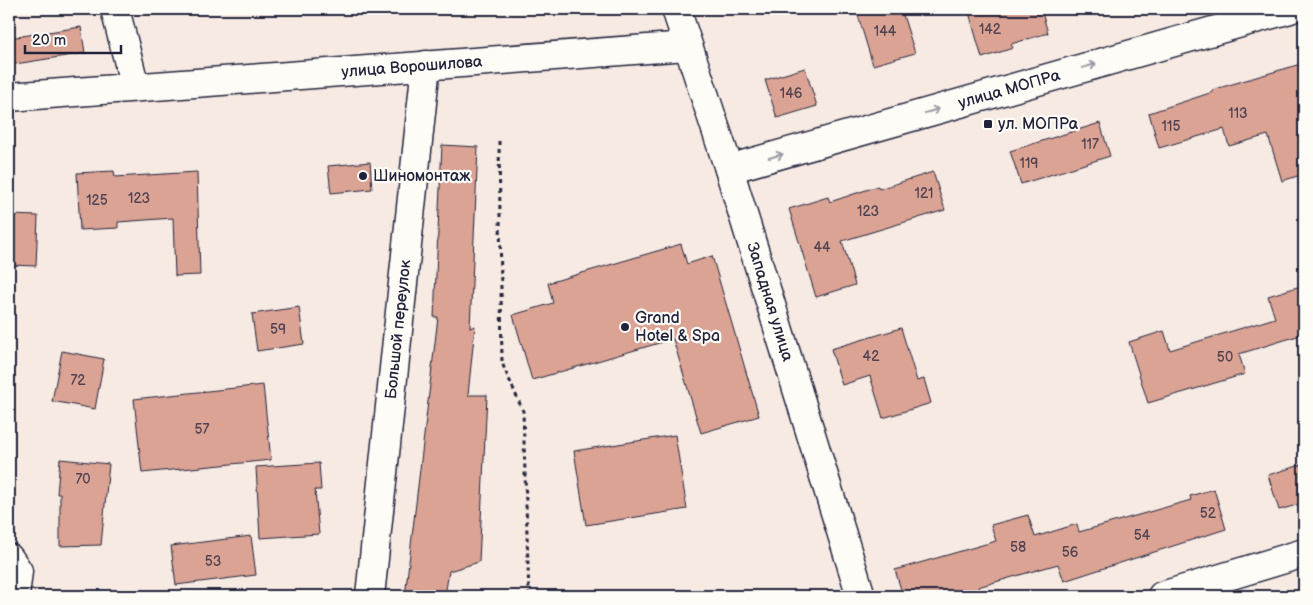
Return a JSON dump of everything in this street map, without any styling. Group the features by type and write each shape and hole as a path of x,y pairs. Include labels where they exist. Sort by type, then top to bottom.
{"street":[{"path":"115,9 135,87"},
{"name":"Западная улица","path":"676,9 729,170 860,596"},
{"name":"улица МОПРа","path":"729,170 1290,9"},
{"name":"улица Ворошилова","path":"9,97 687,46"},
{"name":"Большой переулок","path":"370,596 426,65"},
{"path":"1162,596 1304,553"},
{"path":"9,558 18,571 14,596"}],"path":[{"path":"499,141 502,363 523,411 529,596"}],"building":[{"path":"856,9 901,9 915,53 873,65"},
{"path":"968,9 1041,9 1048,33 1011,44 1013,48 982,58"},
{"path":"81,27 85,53 9,65 9,38"},
{"path":"1304,63 1304,174 1282,181 1268,135 1229,146 1224,129 1159,148 1149,113 1213,92 1212,90"},
{"path":"805,68 817,106 777,118 765,80"},
{"path":"1100,123 1110,156 1021,184 1010,151"},
{"path":"442,145 478,147 470,328 475,326 468,395 487,395 479,562 449,571 445,596 405,596 438,317 434,317"},
{"path":"370,162 372,189 331,193 328,166"},
{"path":"114,171 115,177 197,172 200,275 175,276 173,218 118,222 118,228 80,230 77,173"},
{"path":"933,172 945,210 842,241 855,285 816,297 789,209 828,197 830,202 878,186 879,189"},
{"path":"9,215 38,216 36,266 9,265"},
{"name":"Grand Hotel & Spa","path":"681,244 687,264 712,256 759,416 701,433 673,339 532,380 513,315 553,303 548,283"},
{"path":"1304,285 1304,334 1239,354 1245,374 1148,403 1129,342 1164,331 1170,350 1275,318 1268,296"},
{"path":"299,307 304,344 257,351 252,314"},
{"path":"901,328 917,381 924,379 931,403 883,418 870,376 842,385 831,349"},
{"path":"62,351 104,359 95,409 52,401"},
{"path":"263,385 271,460 142,473 134,399"},
{"path":"675,435 687,509 586,525 574,451"},
{"path":"60,459 109,464 101,545 60,546 60,494 57,494"},
{"path":"319,463 321,490 315,490 319,534 260,538 256,467"},
{"path":"1304,464 1304,503 1279,510 1268,475"},
{"path":"1214,489 1226,529 1064,581 1058,564 978,587 981,596 903,596 895,570 996,541 991,525 1028,515 1035,537 1077,524 1079,532 1191,500 1190,496"},
{"path":"251,536 256,575 176,585 171,546"}],"place":[{"name":"ул. МОПРа","path":"988,124"},
{"name":"Шиномонтаж","path":"363,176"},
{"name":"Grand Hotel & Spa","path":"625,327"}]}
